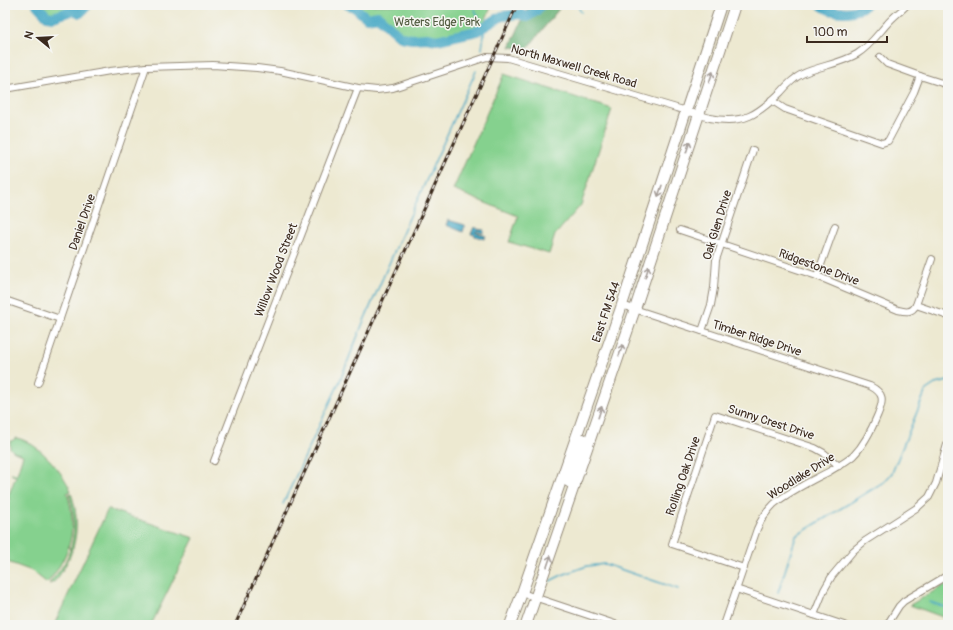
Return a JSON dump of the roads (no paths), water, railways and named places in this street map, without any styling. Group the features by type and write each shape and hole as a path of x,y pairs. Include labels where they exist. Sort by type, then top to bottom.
{"main road":[{"name":"East FM 544","path":"510,625 622,305 721,5"},
{"path":"526,625 635,309 735,5"},
{"path":"575,485 569,482 587,426 586,410"}],"street":[{"name":"North Maxwell Creek Road","path":"5,89 110,71 146,67 212,65 280,71 358,88 377,90 393,88 481,59 493,57 505,58 721,120 742,119 756,112 772,100 793,80 802,74 831,65 858,54 870,43 888,22 907,5"},
{"path":"880,57 887,64 948,85"},
{"name":"Daniel Drive","path":"38,383 146,67"},
{"path":"772,100 785,109 802,116 882,143 888,141 914,92 920,76"},
{"name":"Willow Wood Street","path":"214,461 358,88"},
{"name":"Oak Glen Drive","path":"702,331 711,305 716,260 753,150"},
{"path":"818,276 835,226"},
{"name":"Ridgestone Drive","path":"680,230 818,276 898,310 910,311 914,309 916,305"},
{"path":"932,259 916,305 948,316"},
{"path":"5,300 60,319"},
{"name":"Timber Ridge Drive","path":"622,305 870,386 877,390 882,397"},
{"name":"Woodlake Drive","path":"724,625 757,529 764,514 792,492 839,466 854,455 868,436 882,403 882,397"},
{"name":"Sunny Crest Drive","path":"715,415 815,448 824,453 839,466"},
{"name":"Rolling Oak Drive","path":"715,415 672,544 744,568"},
{"path":"814,615 824,590 832,576 853,551 865,541 918,507 929,497 936,483 948,441"},
{"path":"887,625 904,601 948,575"},
{"path":"736,589 844,625"},
{"path":"522,593 618,625"}],"water":[{"path":"448,220 465,225 463,232 446,225"},
{"path":"474,227 484,230 483,233 475,232 486,236 484,239 471,234"}],"waterway":[{"path":"37,5 47,16 53,17 74,10 80,13 88,5"},
{"path":"348,5 354,7 367,18 378,16 401,37 437,40 477,31 502,16 520,14 527,17 536,11 541,5"},
{"path":"473,5 481,24 485,27 482,49"},
{"path":"577,5 581,12"},
{"path":"821,5 832,11 845,12 855,11 865,5"},
{"path":"283,504 339,383 363,323 406,225 476,71"},
{"path":"778,593 796,536 884,482 892,473 926,390 935,384 948,381"},
{"path":"550,581 587,566 605,564 678,589"},
{"path":"930,602 948,608"}],"railway":[{"path":"235,625 517,5"}],"park label":[{"name":"Waters Edge Park","path":"437,22"}]}
